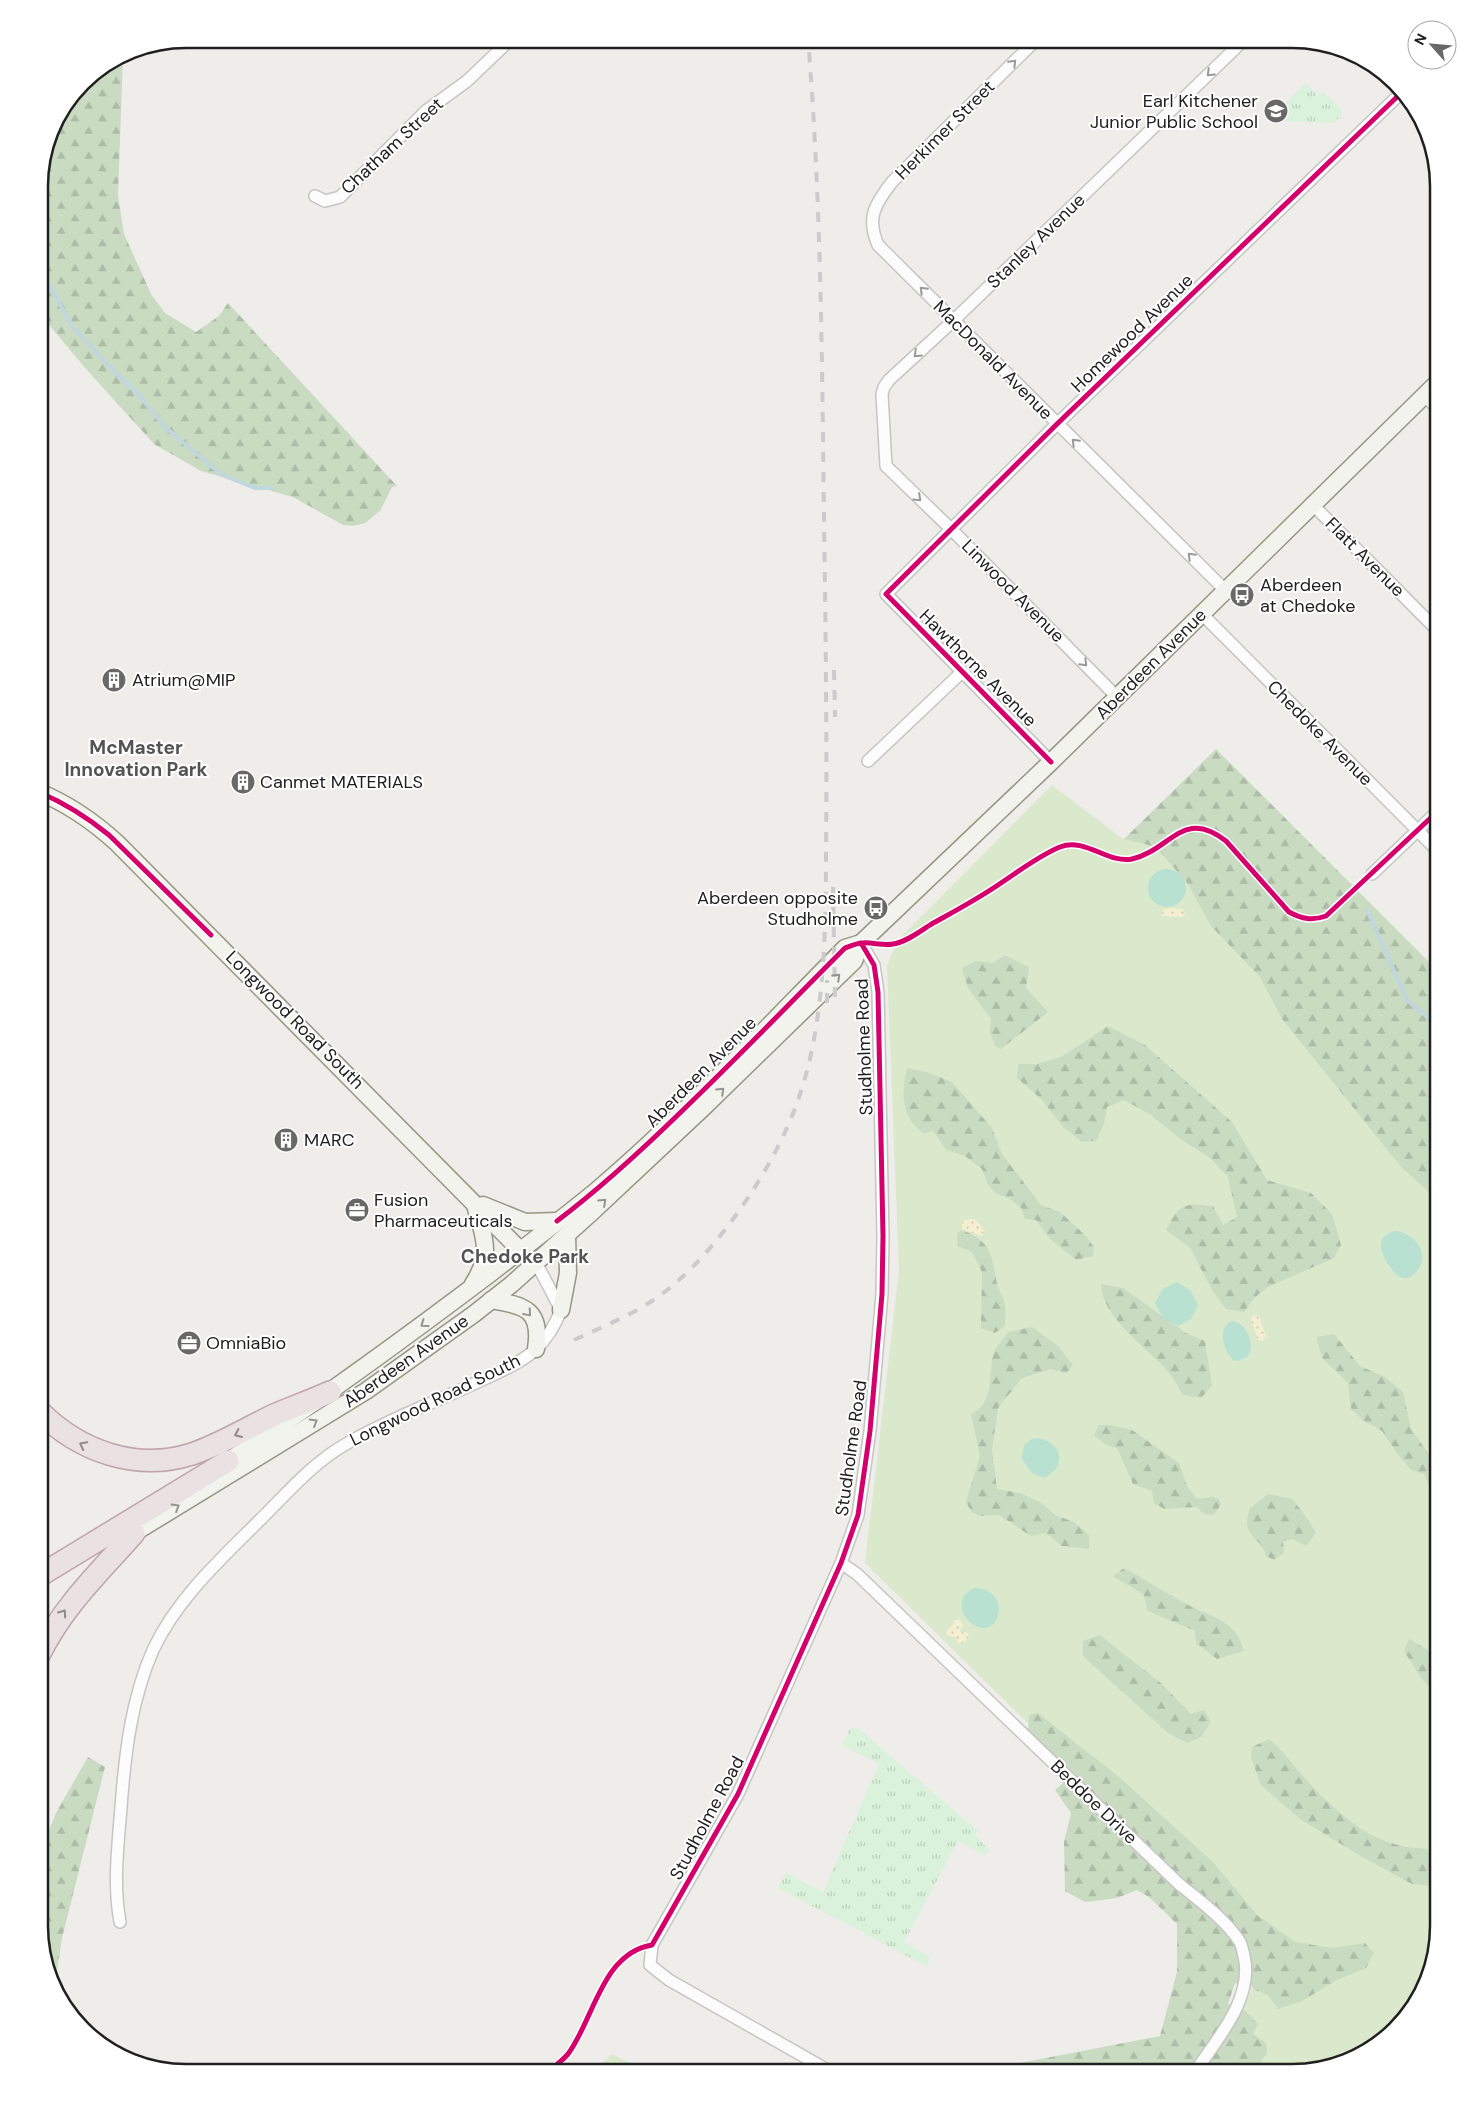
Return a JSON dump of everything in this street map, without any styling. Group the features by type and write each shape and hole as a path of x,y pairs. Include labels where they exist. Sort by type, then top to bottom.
{"highway":[{"path":"47,1419 71,1438 91,1449 128,1459 152,1460 182,1456 207,1448 274,1415 330,1392"},
{"path":"47,1571 228,1460"},
{"path":"47,1586 134,1533"},
{"path":"47,1641 61,1616 78,1593 134,1533"}],"main road":[{"name":"Aberdeen Avenue","path":"134,1533 366,1391 491,1300 567,1235 703,1108 854,961 861,943 1051,762 1430,391"},
{"name":"Longwood Road South","path":"48,796 94,822 117,843 474,1201 534,1264"},
{"name":"Aberdeen Avenue","path":"228,1460 330,1392 463,1295 597,1190 644,1148 732,1062 844,948 861,943"},
{"path":"474,1201 508,1217 525,1222 557,1221"},
{"path":"463,1295 474,1282 482,1267 486,1248 474,1201"},
{"path":"561,1310 568,1273 567,1235"},
{"path":"491,1300 516,1303 529,1312 538,1333 536,1350"}],"street":[{"name":"Chatham Street","path":"314,196 325,201 340,197 426,111 468,81 502,48"},
{"name":"Herkimer Street","path":"872,231 872,216 877,200 892,182 1028,48"},
{"name":"Stanley Avenue","path":"886,466 882,394 884,387 1236,48"},
{"name":"Homewood Avenue","path":"886,594 1058,424 1397,97"},
{"name":"MacDonald Avenue","path":"872,231 878,245 1225,590"},
{"path":"1425,396 1430,401"},
{"name":"Linwood Avenue","path":"886,466 1117,697"},
{"name":"Flatt Avenue","path":"1313,505 1430,623"},
{"name":"Hawthorne Avenue","path":"886,594 1051,762"},
{"name":"Chedoke Avenue","path":"1202,614 1430,842"},
{"path":"868,761 962,672"},
{"path":"1372,874 1430,819"},
{"name":"Studholme Road","path":"816,2064 669,1980 650,1965 652,1945 738,1794 841,1563 858,1515 870,1431 882,1294 883,1226 878,992 874,965 861,943"},
{"name":"Longwood Road South","path":"120,1922 116,1900 116,1873 127,1741 145,1671 162,1634 183,1603 232,1547 331,1453 368,1432 489,1377 536,1350 549,1334 561,1310 534,1264"},
{"name":"Beddoe Drive","path":"841,1563 857,1574 1172,1877 1215,1915 1241,1943 1247,1968 1244,1988 1234,2012 1200,2064"}],"green space":[{"path":"123,63 118,196 124,234 151,294 165,313 196,332 219,316 228,303 397,486 392,487 380,511 365,523 353,526 343,525 293,497 201,471 154,444 48,324 48,177 50,159 62,125 76,102 95,82"},
{"path":"1306,83 1318,96 1324,92 1342,110 1341,116 1334,123 1283,121 1277,116 1277,111"},
{"path":"1216,749 1430,963 1430,1193 1402,1168 1282,1019 1260,977 1211,926 1188,884 1156,847 1124,839"},
{"path":"1052,785 1123,839 1161,834 1430,1169 1430,1925 1425,1961 1411,1994 1401,2009 1375,2035 1344,2053 1327,2059 1291,2064 1209,2064 1239,2020 1255,1980 1254,1946 865,1563 899,1270 887,965 898,940"},
{"path":"1167,869 1180,875 1186,888 1180,901 1167,907 1154,901 1148,888 1154,875"},
{"path":"1005,955 1029,967 1026,988 1048,1012 1001,1049 995,1046 990,1032 991,1019 968,988 962,968 976,961 993,963"},
{"path":"1108,1026 1145,1045 1232,1122 1267,1180 1311,1193 1332,1214 1341,1245 1334,1258 1268,1287 1254,1298 1244,1312 1226,1309 1212,1290 1190,1248 1166,1230 1175,1214 1189,1205 1213,1206 1223,1225 1237,1217 1228,1177 1210,1158 1179,1138 1151,1115 1124,1100 1107,1107 1104,1124 1096,1141 1082,1142 1062,1126 1042,1100 1017,1078 1018,1064 1037,1064 1061,1057"},
{"path":"907,1068 930,1073 952,1082 992,1128 1002,1154 1041,1205 1060,1212 1085,1235 1094,1247 1093,1256 1076,1260 1050,1239 1036,1220 1025,1219 1021,1208 1009,1198 996,1194 988,1185 982,1169 965,1156 946,1150 933,1131 924,1134 916,1128 907,1113 905,1104 904,1087"},
{"path":"961,1230 979,1239 991,1257 997,1284 1005,1306 1005,1326 995,1333 981,1328 982,1272 972,1252 958,1246 957,1235"},
{"path":"1394,1231 1401,1232 1414,1239 1421,1251 1421,1264 1417,1271 1409,1278 1401,1278 1394,1273 1381,1249 1384,1237"},
{"path":"1177,1282 1190,1290 1198,1305 1191,1319 1178,1326 1163,1318 1155,1303 1163,1289"},
{"path":"1101,1284 1123,1288 1186,1333 1205,1341 1212,1386 1201,1398 1183,1395 1166,1369 1124,1328 1107,1306"},
{"path":"1234,1321 1247,1331 1251,1342 1250,1352 1247,1357 1238,1361 1233,1360 1229,1356 1223,1338 1225,1327 1228,1323"},
{"path":"1032,1327 1058,1346 1073,1365 1066,1374 1051,1369 1022,1378 998,1408 992,1450 997,1489 1020,1493 1040,1502 1055,1515 1074,1522 1089,1535 1089,1549 1062,1546 1046,1533 1031,1536 999,1515 980,1516 971,1512 966,1501 980,1456 971,1414 979,1409 987,1396 994,1352 1008,1332"},
{"path":"1334,1334 1360,1366 1385,1377 1403,1392 1411,1429 1430,1456 1430,1488 1424,1474 1411,1470 1382,1431 1364,1421 1351,1409 1348,1383 1322,1358 1316,1337"},
{"path":"1099,1425 1111,1425 1132,1430 1179,1463 1187,1486 1197,1499 1213,1497 1219,1499 1221,1504 1214,1515 1204,1514 1197,1507 1164,1509 1154,1503 1152,1491 1133,1484 1117,1448 1106,1445 1094,1435"},
{"path":"1038,1438 1052,1444 1059,1455 1057,1468 1044,1478 1032,1473 1022,1459 1024,1445 1032,1439"},
{"path":"1268,1494 1292,1499 1316,1533 1306,1546 1293,1539 1283,1541 1284,1553 1274,1560 1266,1556 1263,1548 1251,1533 1247,1523 1249,1509"},
{"path":"1124,1568 1188,1605 1230,1626 1241,1641 1244,1651 1217,1659 1196,1643 1195,1631 1148,1611 1143,1594 1113,1576"},
{"path":"974,1588 989,1592 996,1599 999,1609 993,1625 985,1628 977,1626 969,1621 964,1613 962,1604 965,1595"},
{"path":"1100,1635 1162,1684 1191,1714 1204,1710 1211,1722 1201,1737 1187,1743 1168,1733 1083,1656 1083,1641"},
{"path":"1409,1639 1430,1651 1430,1688 1421,1678 1404,1651"},
{"path":"1038,1713 1119,1777 1213,1862 1258,1916 1296,1942 1332,1948 1365,1943 1374,1953 1366,1968 1337,1980 1302,2001 1278,2009 1268,1995 1255,1990 1251,1986 1235,1983 1228,2004 1246,2011 1258,2024 1253,2034 1266,2043 1267,2053 1259,2064 1233,2064 1231,2062 1230,2064 1015,2064 1160,2036 1177,1972 1177,1924 1149,1897 1137,1890 1117,1898 1085,1902 1065,1891 1064,1842 1071,1813 1055,1790 1072,1775 1028,1730 1029,1715"},
{"path":"851,1727 859,1729 978,1831 974,1835 990,1850 985,1856 958,1841 904,1942 931,1957 926,1966 778,1888 786,1873 823,1892 879,1764 842,1745"},
{"path":"1269,1739 1324,1798 1339,1812 1368,1833 1382,1840 1402,1846 1430,1851 1430,1886 1412,1884 1364,1858 1300,1819 1261,1785 1251,1757 1252,1747"},
{"path":"88,1757 105,1767 62,1938 57,1974 52,1961 47,1925 47,1836 56,1813"},
{"path":"612,2054 631,2063 602,2063"}],"sand":[{"path":"1168,908 1183,909 1185,915 1182,917 1161,916 1161,911"},
{"path":"974,1219 985,1232 982,1236 962,1229 964,1220"},
{"path":"1254,1315 1259,1316 1266,1336 1262,1341 1258,1340 1251,1319"},
{"path":"959,1619 963,1625 960,1632 966,1632 969,1635 964,1644 958,1643 955,1637 946,1634 954,1621"}],"waterway":[{"path":"48,284 72,326 138,394 165,427 222,475 255,488 271,488"},
{"path":"1367,910 1407,1000 1430,1019"}],"railway":[{"path":"574,1340 630,1314 662,1294 683,1277 723,1232 760,1179 788,1125 807,1071 814,1040 819,1008 824,943 826,718 819,245 817,176 809,48"},
{"path":"834,670 835,717"},
{"path":"833,887 835,998"},
{"path":"827,980 827,1003"}],"cycle path":[{"path":"1051,762 886,594 1057,424 1397,97"},
{"path":"48,796 75,811 109,835 211,935"},
{"path":"557,1221 653,1139 845,948 861,943 893,944 908,939 1060,847 1078,845 1114,858 1132,859 1157,848 1177,834 1188,829 1199,828 1211,832 1226,841 1289,912 1303,918 1312,919 1326,916 1430,818"},
{"path":"558,2063 568,2054 577,2040 601,1989 621,1960 635,1951 652,1945 738,1794 841,1563 858,1515 870,1431 882,1294 883,1236 878,992 874,965 861,943"}],"place":[{"name":"Earl Kitchener Junior Public School","path":"1276,111"},
{"name":"Aberdeen at Chedoke","path":"1242,595"},
{"name":"Atrium@MIP","path":"114,680"},
{"name":"Canmet MATERIALS","path":"243,782"},
{"name":"Aberdeen opposite Studholme","path":"876,908"},
{"name":"MARC","path":"286,1140"},
{"name":"Fusion Pharmaceuticals","path":"357,1210"},
{"name":"OmniaBio","path":"189,1343"}],"district":[{"name":"McMaster Innovation Park","path":"136,758"},
{"name":"Chedoke Park","path":"525,1256"}]}
